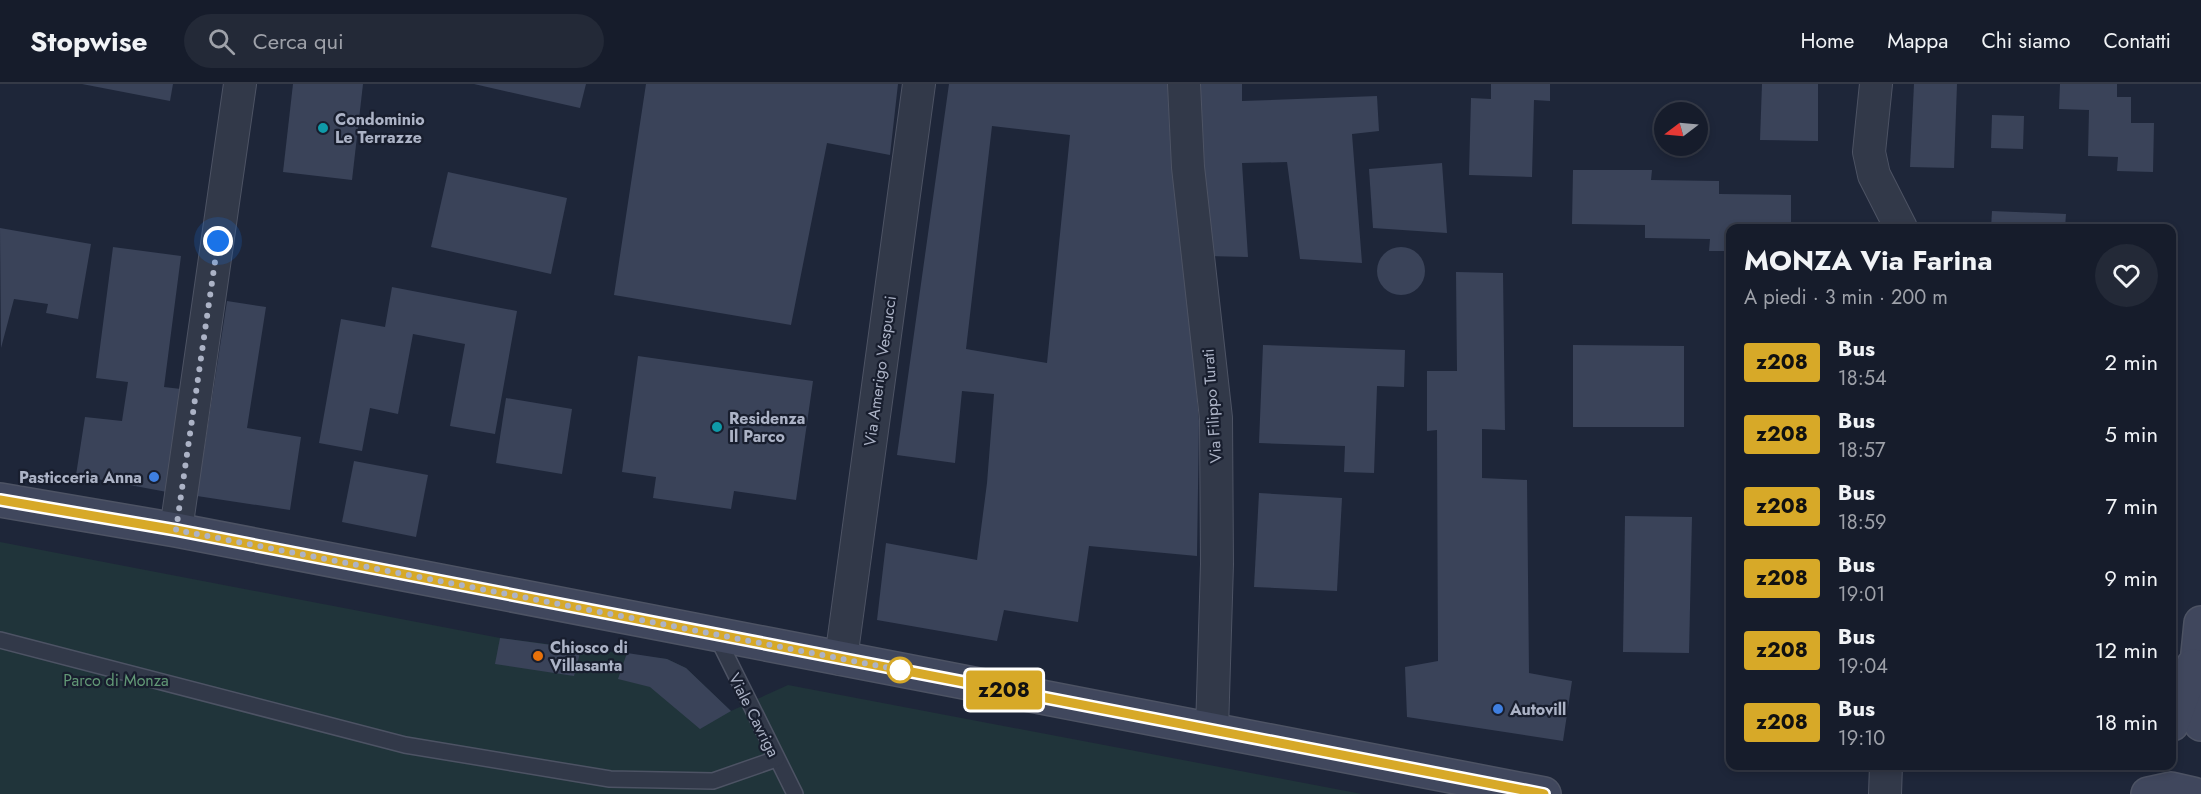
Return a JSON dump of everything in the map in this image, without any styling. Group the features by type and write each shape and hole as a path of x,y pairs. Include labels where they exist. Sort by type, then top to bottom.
{"street":[{"path":"176,530 240,84"},
{"name":"Via Amerigo Vespucci","path":"841,658 919,84"},
{"name":"Via Filippo Turati","path":"1184,84 1188,167 1216,418 1217,564 1212,730"},
{"path":"1876,84 1869,152 1874,175 1899,224"},
{"path":"0,500 176,530 1544,794"},
{"path":"2176,712 2200,638"},
{"path":"2200,638 2201,724"},
{"path":"1885,794 1886,770"},
{"path":"2141,794 2154,770"},
{"path":"2148,794 2171,789 2193,794"}],"lane":[{"name":"Viale Cavriga","path":"716,634 795,794"},
{"path":"0,640 405,745 610,779 713,781 776,759"}],"green space":[{"name":"Parco di Monza","path":"0,542 500,638 667,659 686,668 731,711 788,685 1362,794 0,794"}],"building":[{"path":"82,84 173,84 170,101"},
{"name":"Condominio Le Terrazze","path":"293,84 363,84 352,180 283,172"},
{"path":"474,84 586,84 580,108"},
{"path":"646,84 898,84 890,155 827,143 791,325 614,295"},
{"path":"949,84 1173,84 1176,151 1199,421 1197,556 1089,546 1078,622 1004,610 997,641 877,620 886,543 977,560 987,483 994,394 962,391 955,463 897,455","holes":["992,126 1070,135 1047,363 966,349"]},
{"path":"1192,84 1242,84 1242,101 1377,96 1379,131 1352,134 1362,263 1300,259 1287,162 1242,163 1248,257 1207,256"},
{"path":"1491,84 1550,84 1550,101 1534,100 1532,177 1469,175 1471,98 1491,99"},
{"path":"1762,84 1818,84 1818,141 1760,140"},
{"path":"1914,84 1957,84 1954,168 1910,167"},
{"path":"2060,84 2117,84 2117,97 2131,97 2131,123 2154,123 2153,172 2117,171 2118,157 2088,156 2089,110 2059,109"},
{"path":"1992,115 2024,116 2023,149 1991,148"},
{"path":"1442,163 1447,233 1373,228 1369,169"},
{"path":"1573,170 1652,170 1651,180 1719,181 1719,194 1791,195 1791,224 1726,224 1726,251 1709,251 1710,239 1645,238 1645,225 1572,224"},
{"path":"448,172 567,198 551,274 431,247"},
{"path":"1992,211 2066,214 2065,224 1991,224"},
{"path":"0,228 91,244 78,319 46,313 48,304 14,299 1,348"},
{"path":"113,247 181,256 164,387 181,389 167,492 76,475 85,417 122,421 128,382 96,378"},
{"path":"1401,247 1418,254 1425,271 1418,288 1401,295 1384,288 1377,271 1384,254"},
{"path":"1456,272 1503,273 1505,430 1482,429 1482,478 1527,480 1529,673 1572,681 1563,741 1407,717 1405,667 1438,661 1437,430 1427,431 1427,371 1457,371"},
{"path":"392,287 517,311 495,434 450,426 465,344 413,334 398,414 370,408 362,451 319,443 341,319 385,327"},
{"path":"227,301 266,307 247,428 301,437 290,510 197,496"},
{"path":"1263,345 1405,350 1404,387 1377,386 1374,473 1344,472 1345,446 1259,443"},
{"path":"1573,345 1684,346 1684,427 1573,427"},
{"name":"Residenza Il Parco","path":"638,356 813,381 796,500 734,491 731,509 653,498 656,477 622,472"},
{"path":"506,398 572,409 562,474 496,463"},
{"path":"354,461 428,475 416,537 342,522"},
{"path":"1259,493 1342,498 1337,591 1254,587"},
{"path":"1625,516 1692,517 1689,653 1623,652"},
{"name":"Chiosco di Villasanta","path":"500,638 581,649 574,676 495,664"},
{"path":"627,653 667,659 686,668 731,711 700,729 650,687 618,679"}],"bus line":[{"name":"z208","path":"0,500 176,530 1544,794"}],"place":[{"name":"Condominio Le Terrazze","path":"323,128"},
{"name":"Residenza Il Parco","path":"717,427"},
{"name":"Pasticceria Anna","path":"154,477"},
{"name":"Chiosco di Villasanta","path":"538,656"},
{"name":"Autovill","path":"1498,709"}],"route":[{"path":"218,241 176,530 910,672 900,670"}]}
